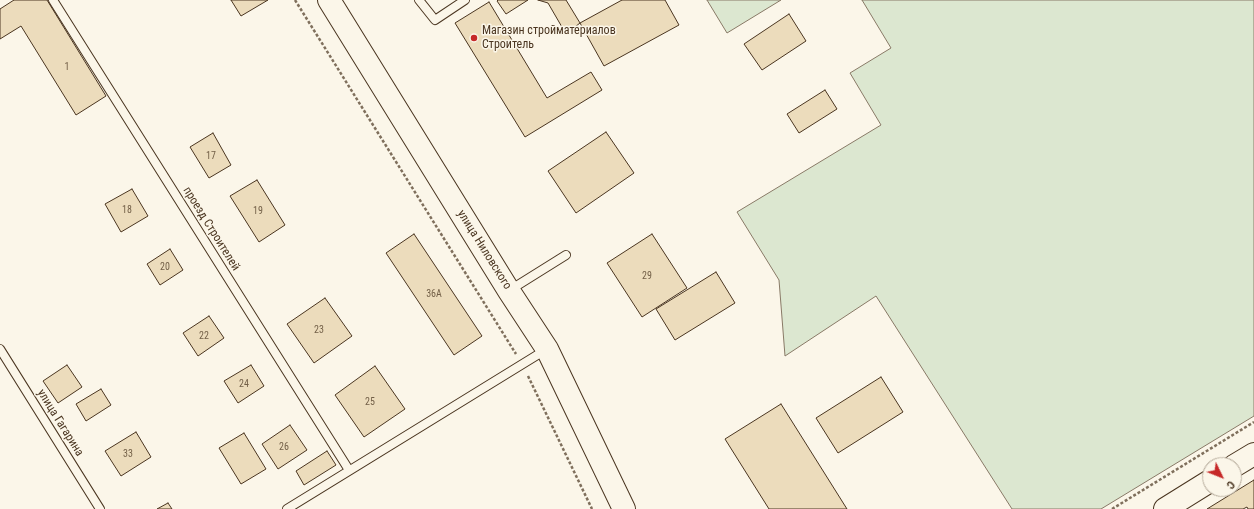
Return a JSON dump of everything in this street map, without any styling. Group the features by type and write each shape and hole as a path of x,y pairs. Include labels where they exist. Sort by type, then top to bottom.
{"street":[{"name":"улица Ниловского","path":"329,0 546,349 624,509"},
{"path":"1242,461 1254,454"},
{"path":"1165,509 1202,486"}],"lane":[{"name":"проезд Строителей","path":"53,0 349,470"},
{"path":"419,0 436,20 465,0"},
{"path":"509,291 566,255"},
{"name":"улица Гагарина","path":"0,349 100,509"},
{"path":"287,509 546,349"}],"path":[{"path":"295,0 522,364 592,509"},
{"path":"1112,509 1254,422"}],"green space":[{"path":"707,0 781,0 727,33"},
{"path":"862,0 1254,0 1254,416 1101,509 1012,509 876,296 785,356 779,280 737,212 881,125 850,73 891,48"}],"building":[{"path":"14,0 47,0 106,96 76,115 21,26 0,39 0,9"},
{"path":"231,0 268,0 241,16"},
{"path":"528,0 506,14 497,1"},
{"path":"538,0 566,0 580,23 566,34 548,3"},
{"path":"622,0 665,0 679,25 604,66 580,23"},
{"path":"489,2 547,98 591,72 602,90 525,137 455,23"},
{"path":"789,14 806,41 762,70 744,44"},
{"path":"825,90 837,109 799,133 787,114"},
{"path":"606,132 634,173 576,213 548,171"},
{"path":"213,133 231,165 209,178 190,147"},
{"path":"257,180 285,225 259,242 230,196"},
{"path":"132,189 148,216 121,232 105,204"},
{"path":"414,234 482,336 454,355 386,253"},
{"path":"652,234 687,288 642,317 607,263"},
{"path":"170,249 183,270 160,285 147,264"},
{"path":"716,272 735,303 675,340 656,309"},
{"path":"325,298 352,336 314,363 287,324"},
{"path":"209,316 224,338 198,356 183,333"},
{"path":"67,365 82,387 58,403 43,381"},
{"path":"251,365 264,386 238,403 224,381"},
{"path":"375,366 405,409 364,437 335,395"},
{"path":"881,377 903,412 838,453 816,418"},
{"path":"101,389 111,405 86,421 76,404"},
{"path":"781,404 847,509 769,509 725,439"},
{"path":"290,425 307,450 278,469 262,444"},
{"path":"136,432 151,457 121,476 105,451"},
{"path":"244,433 266,469 241,484 219,448"},
{"path":"327,451 336,465 304,485 296,471"},
{"path":"1254,480 1254,509 1248,509 1247,507 1243,509 1207,509 1226,497 1242,497 1242,487"},
{"path":"168,503 172,509 157,509"}],"place":[{"name":"Магазин стройматериалов Строитель","path":"474,38"}]}
